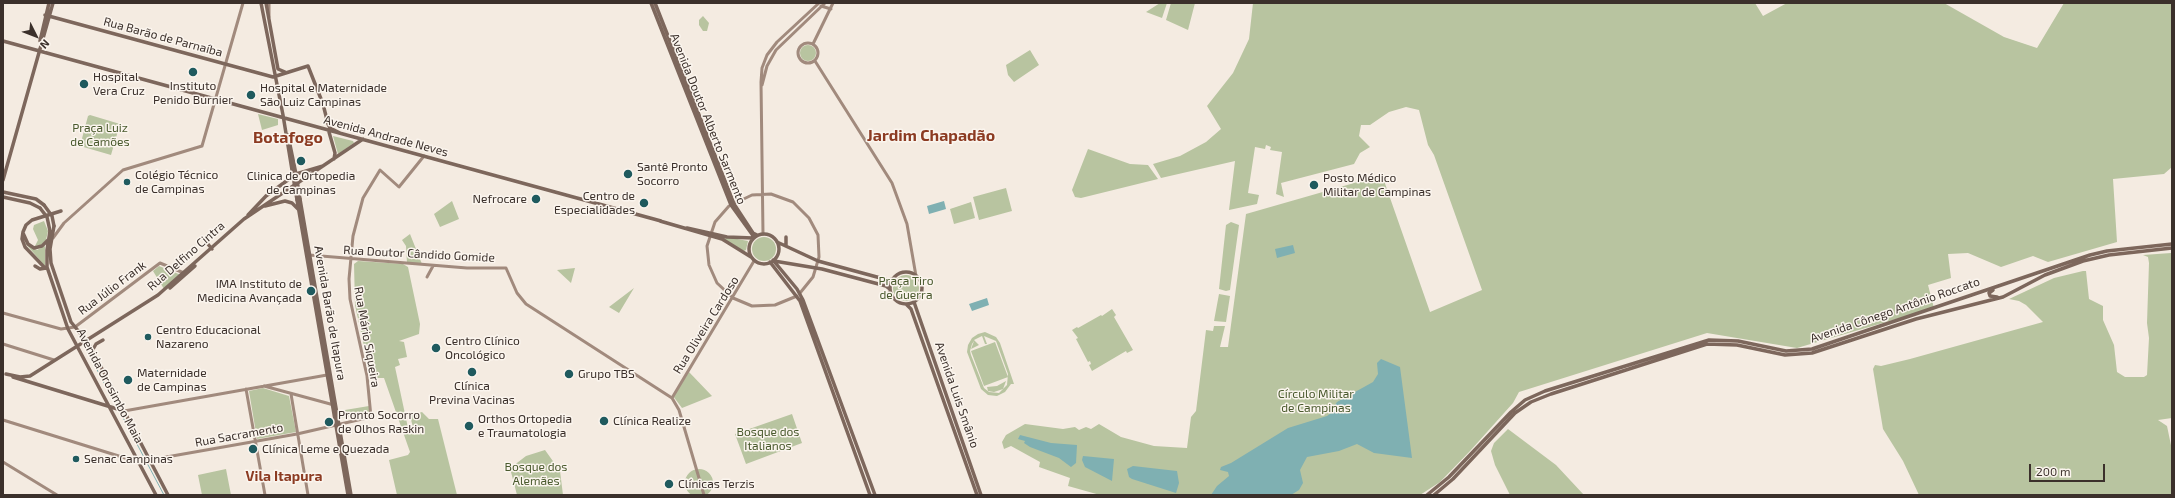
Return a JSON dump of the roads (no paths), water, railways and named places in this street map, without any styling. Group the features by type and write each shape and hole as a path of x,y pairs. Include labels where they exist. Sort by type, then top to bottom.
{"main road":[{"path":"3,180 38,51 49,3"},
{"path":"47,15 53,3"},
{"path":"23,232 28,244 34,248 42,246 64,223 122,170 141,163 202,146 243,3"},
{"name":"Avenida Barão de Itapura","path":"261,3 287,134 327,375 334,404"},
{"path":"267,3 278,69 285,72"},
{"name":"Avenida Doutor Alberto Sarmento","path":"651,3 732,203 755,237"},
{"name":"Avenida Doutor Alberto Sarmento","path":"655,3 732,203"},
{"path":"763,234 761,79 764,63 767,55 777,42 820,4 825,3"},
{"path":"813,44 834,3"},
{"path":"820,4 831,9"},
{"path":"762,85 769,62 782,43 820,4"},
{"name":"Rua Barão de Parnaíba","path":"47,15 276,78"},
{"name":"Avenida Andrade Neves","path":"3,41 214,100 310,125 329,132 353,136 468,169 533,185 710,234 727,237 755,237"},
{"path":"813,44 803,44 798,48 797,54 804,63 815,61"},
{"path":"813,44 818,52 815,61"},
{"path":"815,61 892,183 907,224 916,276 920,281 922,290 914,302 906,304 895,299 890,289 886,286 817,268 772,261 762,264 752,259 749,247 755,237 763,234 772,236 777,242 818,261 888,280 894,279 904,273 916,276"},
{"path":"276,78 285,72 308,66 323,104 328,124 330,128 340,133"},
{"path":"310,125 323,127 328,124"},
{"path":"329,132 335,152 333,160"},
{"path":"353,136 355,142 353,147"},
{"path":"259,207 327,164 363,139"},
{"name":"Rua Mário Siqueira","path":"371,416 367,376 350,299 349,279 353,236 363,198 380,170 399,187 424,156"},
{"path":"259,207 294,175 327,164"},
{"path":"3,192 36,199 44,205 52,216 54,226 50,239 46,268"},
{"path":"763,194 776,195 790,200 801,208 809,218 819,240 817,268 809,282 798,294 783,303 765,307 747,304 733,298 719,286 710,270 707,253 710,234 720,215 732,203 752,195 763,194"},
{"path":"3,197 40,208 48,221 50,231 51,263 46,268"},
{"name":"Avenida Barão de Itapura","path":"299,200 299,212 308,255 350,495"},
{"path":"259,207 288,202 296,206 299,212"},
{"name":"Rua Delfino Cintra","path":"5,374 29,376 158,295 259,207"},
{"path":"46,268 25,247 22,239 23,232 26,225 32,220 61,211"},
{"name":"Avenida Andrade Neves","path":"710,234 722,239 752,259"},
{"path":"786,237 786,246"},
{"path":"772,261 778,250 777,242"},
{"path":"207,243 212,249"},
{"name":"Avenida Cônego Antônio Roccato","path":"1427,495 1449,477 1514,409 1525,400 1545,391 1709,340 1738,341 1786,351 1812,349 2096,253 2172,244"},
{"name":"Avenida Cônego Antônio Roccato","path":"1434,495 1453,479 1515,413 1541,397 1707,344 1737,345 1786,355 1812,353 1916,319 1993,300 2017,290 2045,275 2092,258 2120,253 2172,248"},
{"name":"Rua Doutor Cândido Gomide","path":"308,255 433,266 506,268 517,293 526,304 672,398"},
{"path":"164,293 187,275 202,258"},
{"name":"Rua Oliveira Cardoso","path":"672,398 733,298 752,259"},
{"path":"772,261 785,274 798,294 816,332 874,495"},
{"path":"772,261 798,294 870,495"},
{"name":"Avenida Orosimbo Maia","path":"51,263 68,315 75,327 86,340 122,411 168,495"},
{"name":"Rua Júlio Frank","path":"75,327 160,263 184,273"},
{"path":"785,274 784,269 789,264"},
{"path":"34,266 46,268"},
{"path":"427,277 433,266"},
{"name":"Avenida Orosimbo Maia","path":"46,268 68,329 112,408 156,495"},
{"path":"890,289 894,279"},
{"path":"2012,282 1992,290 1990,296 1995,297 2017,290"},
{"name":"Avenida Luis Smânio","path":"914,302 981,495"},
{"name":"Avenida Luis Smânio","path":"906,304 911,309 977,495"},
{"path":"3,313 36,323 68,329 75,327"},
{"path":"92,351 96,344 103,340"},
{"path":"3,344 54,360"},
{"path":"5,374 122,411 327,375"},
{"path":"262,386 334,404"},
{"path":"246,389 265,495"},
{"path":"291,394 308,495"},
{"path":"672,398 679,411 704,495"},
{"name":"Rua Sacramento","path":"139,462 298,434 371,416"},
{"path":"3,420 139,462"},
{"path":"3,462 57,495"}],"water":[{"path":"944,201 946,209 929,214 927,206"},
{"path":"1293,245 1295,253 1277,258 1275,249"},
{"path":"987,298 989,305 972,311 969,304"},
{"path":"1381,359 1400,367 1412,458 1374,453 1357,444 1339,451 1307,457 1300,470 1303,483 1299,490 1291,495 1211,495 1217,486 1229,476 1228,472 1220,470 1221,467 1231,463 1288,428 1327,416 1335,410 1335,405 1337,402 1373,382 1378,374 1377,363"},
{"path":"1020,435 1051,443 1077,445 1076,463 1071,467 1059,458 1030,447 1024,443 1025,441 1018,439"},
{"path":"1083,456 1114,459 1112,481 1085,467 1082,460"},
{"path":"1133,466 1177,471 1179,483 1176,493 1132,479 1129,477 1127,469"}],"waterway":[{"path":"87,351 117,407"},
{"path":"120,412 164,495"}],"place":[{"name":"Instituto Penido Burnier","path":"193,72"},
{"name":"Hospital Vera Cruz","path":"84,84"},
{"name":"Hospital e Maternidade São Luiz Campinas","path":"251,95"},
{"name":"Clinica de Ortopedia de Campinas","path":"301,161"},
{"name":"Santê Pronto Socorro","path":"628,174"},
{"name":"Colégio Técnico de Campinas","path":"127,182"},
{"name":"Posto Médico Militar de Campinas","path":"1314,185"},
{"name":"Nefrocare","path":"536,199"},
{"name":"Centro de Especialidades","path":"644,203"},
{"name":"IMA Instituto de Medicina Avançada","path":"311,291"},
{"name":"Centro Educacional Nazareno","path":"148,337"},
{"name":"Centro Clínico Oncológico","path":"436,348"},
{"name":"Clínica Previna Vacinas","path":"472,372"},
{"name":"Grupo TBS","path":"569,374"},
{"name":"Maternidade de Campinas","path":"128,380"},
{"name":"Clínica Realize","path":"604,421"},
{"name":"Pronto Socorro de Olhos Raskin","path":"329,422"},
{"name":"Orthos Ortopedia e Traumatologia","path":"469,426"},
{"name":"Clínica Leme e Quezada","path":"253,449"},
{"name":"Senac Campinas","path":"76,459"},
{"name":"Clínicas Terzis","path":"669,484"}],"district":[{"name":"Jardim Chapadão","path":"931,136"},
{"name":"Botafogo","path":"288,138"},
{"name":"Vila Itapura","path":"284,476"}],"park label":[{"name":"Praça Luiz de Camões","path":"100,135"},
{"name":"Praça Tiro de Guerra","path":"906,288"},
{"name":"Círculo Militar de Campinas","path":"1316,401"},
{"name":"Bosque dos Italianos","path":"768,439"},
{"name":"Bosque dos Alemães","path":"536,474"}]}
